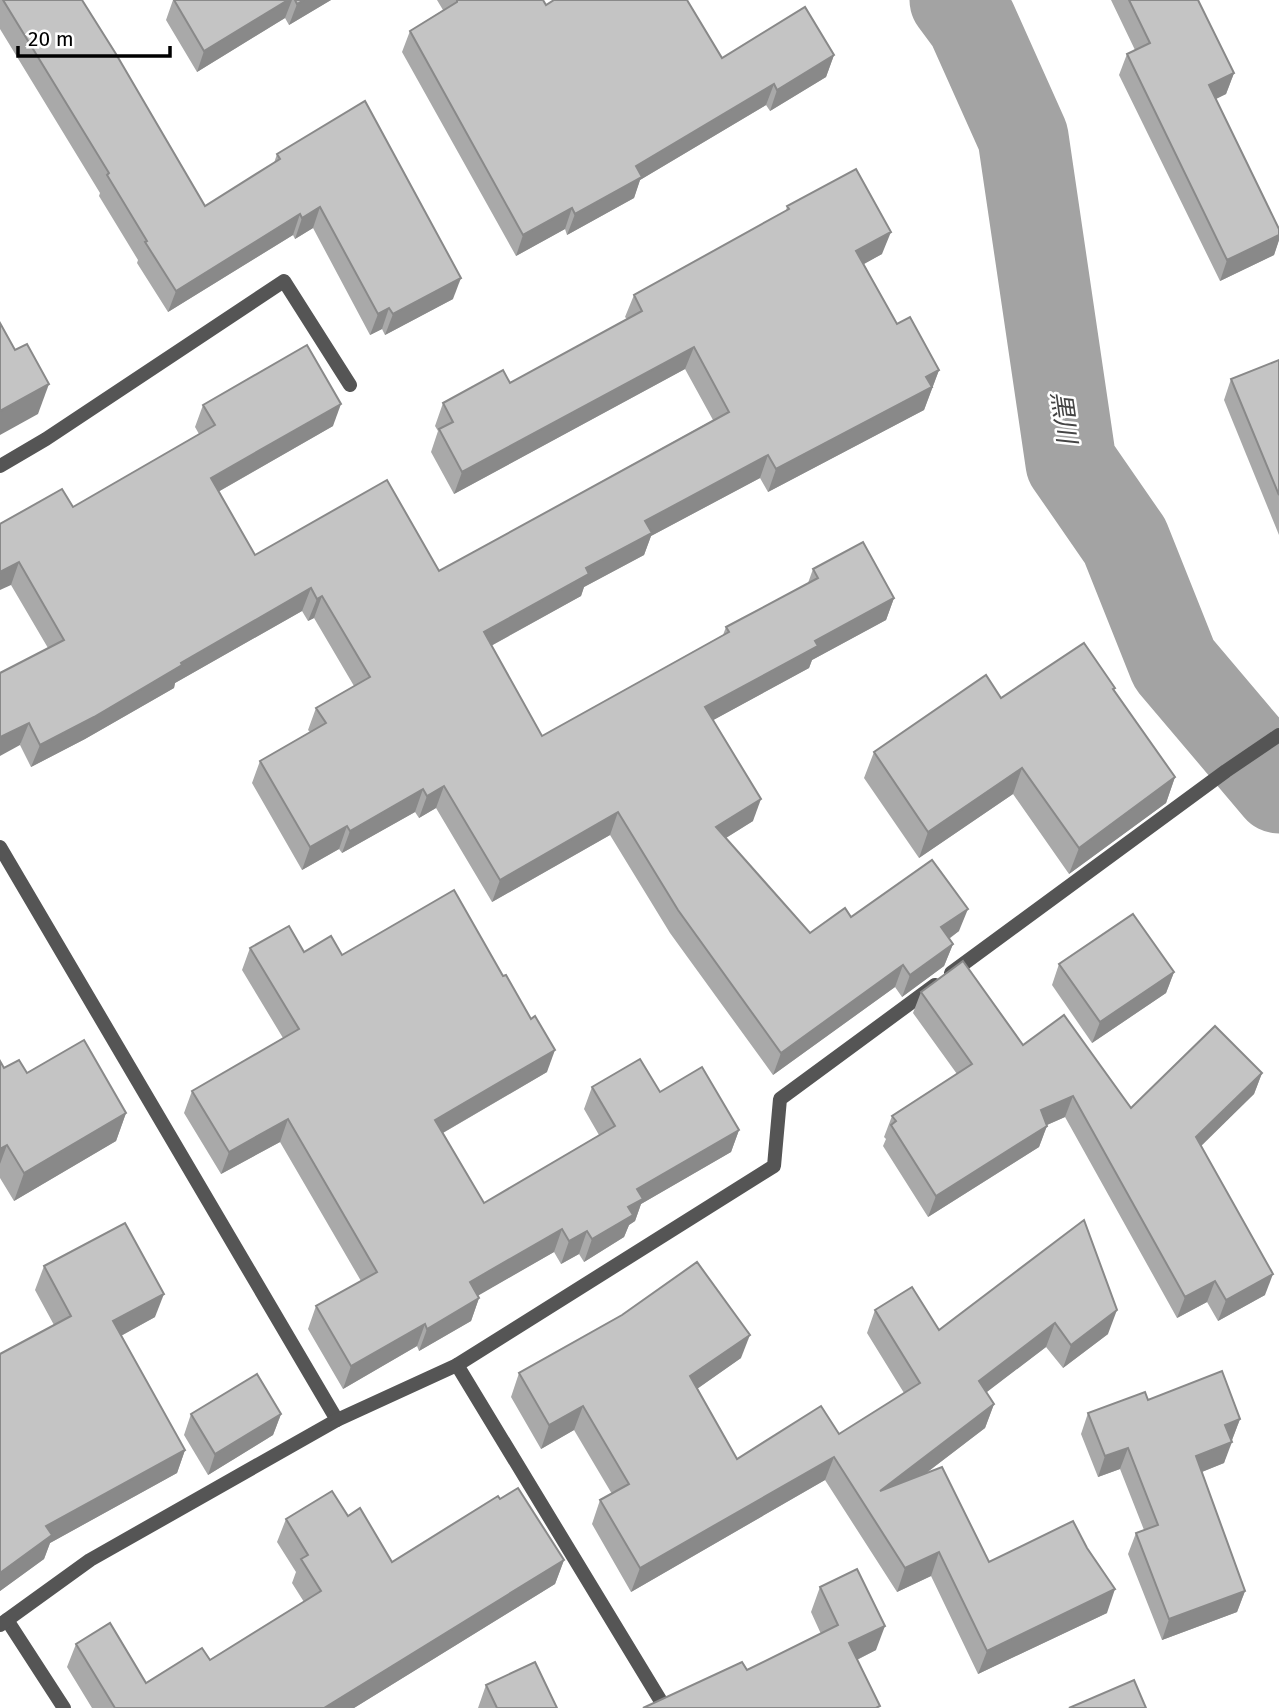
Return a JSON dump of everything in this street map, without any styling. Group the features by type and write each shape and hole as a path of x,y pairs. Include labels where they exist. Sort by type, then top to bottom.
{"street":[{"path":"0,466 46,439 284,281 350,385"},
{"path":"64,1708 3,1622 90,1560 337,1420 457,1365 774,1166 780,1099 1278,734"},
{"path":"0,847 337,1420"},
{"path":"457,1365 664,1708"}],"building":[{"path":"3,0 82,0 205,206 280,159 277,154 365,101 461,278 393,314 389,308 378,314 320,207 302,218 300,214 176,291 145,242 147,241 107,175 109,173"},
{"path":"174,0 288,0 204,51"},
{"path":"457,0 543,0 546,5 554,0 687,0 722,58 805,7 834,55 777,90 774,84 636,166 642,177 575,214 572,208 523,235 410,31"},
{"path":"1129,0 1198,0 1234,73 1209,85 1279,229 1279,235 1227,260 1127,54 1150,43"},
{"path":"856,169 891,232 856,251 897,324 910,317 939,370 926,377 932,387 776,469 768,455 645,521 652,533 586,568 589,574 484,632 542,736 729,632 726,627 818,578 813,569 863,542 894,598 815,641 818,646 705,707 761,799 716,827 810,933 845,908 851,917 932,860 968,909 941,927 953,944 910,975 903,965 781,1053 678,910 618,812 500,880 444,786 427,796 423,789 350,831 347,826 310,847 260,761 326,723 316,708 370,677 322,596 317,599 311,588 94,717 40,745 29,723 0,737 0,673 64,640 19,562 0,572 0,524 62,489 73,507 215,425 203,405 307,345 341,404 211,478 255,555 387,480 439,571 729,412 694,347 462,472 439,429 453,422 443,403 503,370 510,383 642,311 634,295"},
{"path":"0,323 15,350 27,344 49,384 0,411"},
{"path":"1279,360 1279,495 1231,379"},
{"path":"1084,643 1175,777 1079,848 1022,768 928,832 874,752 986,675 1001,698"},
{"path":"454,890 503,976 506,975 531,1019 535,1016 555,1050 435,1120 484,1203 615,1126 592,1087 640,1059 660,1092 702,1067 739,1130 637,1189 643,1199 628,1207 633,1215 592,1239 587,1231 569,1241 562,1229 470,1282 479,1298 427,1329 425,1324 351,1366 316,1306 377,1272 288,1119 229,1152 192,1091 299,1029 250,948 289,926 304,952 331,936 342,955"},
{"path":"1133,914 1174,972 1100,1022 1059,964"},
{"path":"963,961 1023,1045 1064,1015 1131,1108 1215,1026 1262,1073 1196,1137 1273,1274 1226,1300 1215,1281 1185,1297 1073,1096 1041,1110 1047,1126 936,1196 891,1125 896,1121 892,1116 972,1064 921,992"},
{"path":"84,1040 126,1113 24,1173 7,1145 0,1149 0,1061 4,1068 19,1060 27,1073"},
{"path":"1084,1220 1117,1310 1071,1345 1055,1323 979,1381 994,1404 880,1491 942,1467 989,1562 1073,1521 1087,1548 1115,1589 987,1651 939,1552 905,1568 834,1457 640,1568 600,1500 629,1484 583,1406 549,1425 519,1373 622,1315 697,1262 750,1335 690,1376 737,1459 821,1406 839,1434 920,1383 875,1310 912,1287 939,1330"},
{"path":"125,1223 164,1294 113,1321 185,1450 46,1526 52,1535 0,1573 0,1354 71,1316 44,1266"},
{"path":"1222,1371 1240,1419 1225,1425 1232,1442 1196,1456 1245,1591 1169,1619 1136,1533 1158,1525 1128,1448 1105,1456 1088,1413 1145,1392 1148,1400"},
{"path":"257,1374 281,1414 215,1454 191,1414"},
{"path":"518,1488 564,1560 324,1708 115,1708 76,1644 110,1623 146,1683 202,1648 210,1660 321,1591 301,1559 308,1555 286,1519 332,1491 348,1516 360,1508 392,1562 498,1496 500,1499"},
{"path":"857,1569 885,1626 849,1643 880,1706 643,1708 742,1662 747,1670 838,1625 820,1587"},
{"path":"535,1662 557,1708 497,1708 486,1685"},
{"path":"1134,1680 1146,1708 1069,1708"}],"waterway":[{"name":"黒川","path":"955,0 972,23 1023,137 1071,463 1125,541 1174,664 1279,788"}]}
